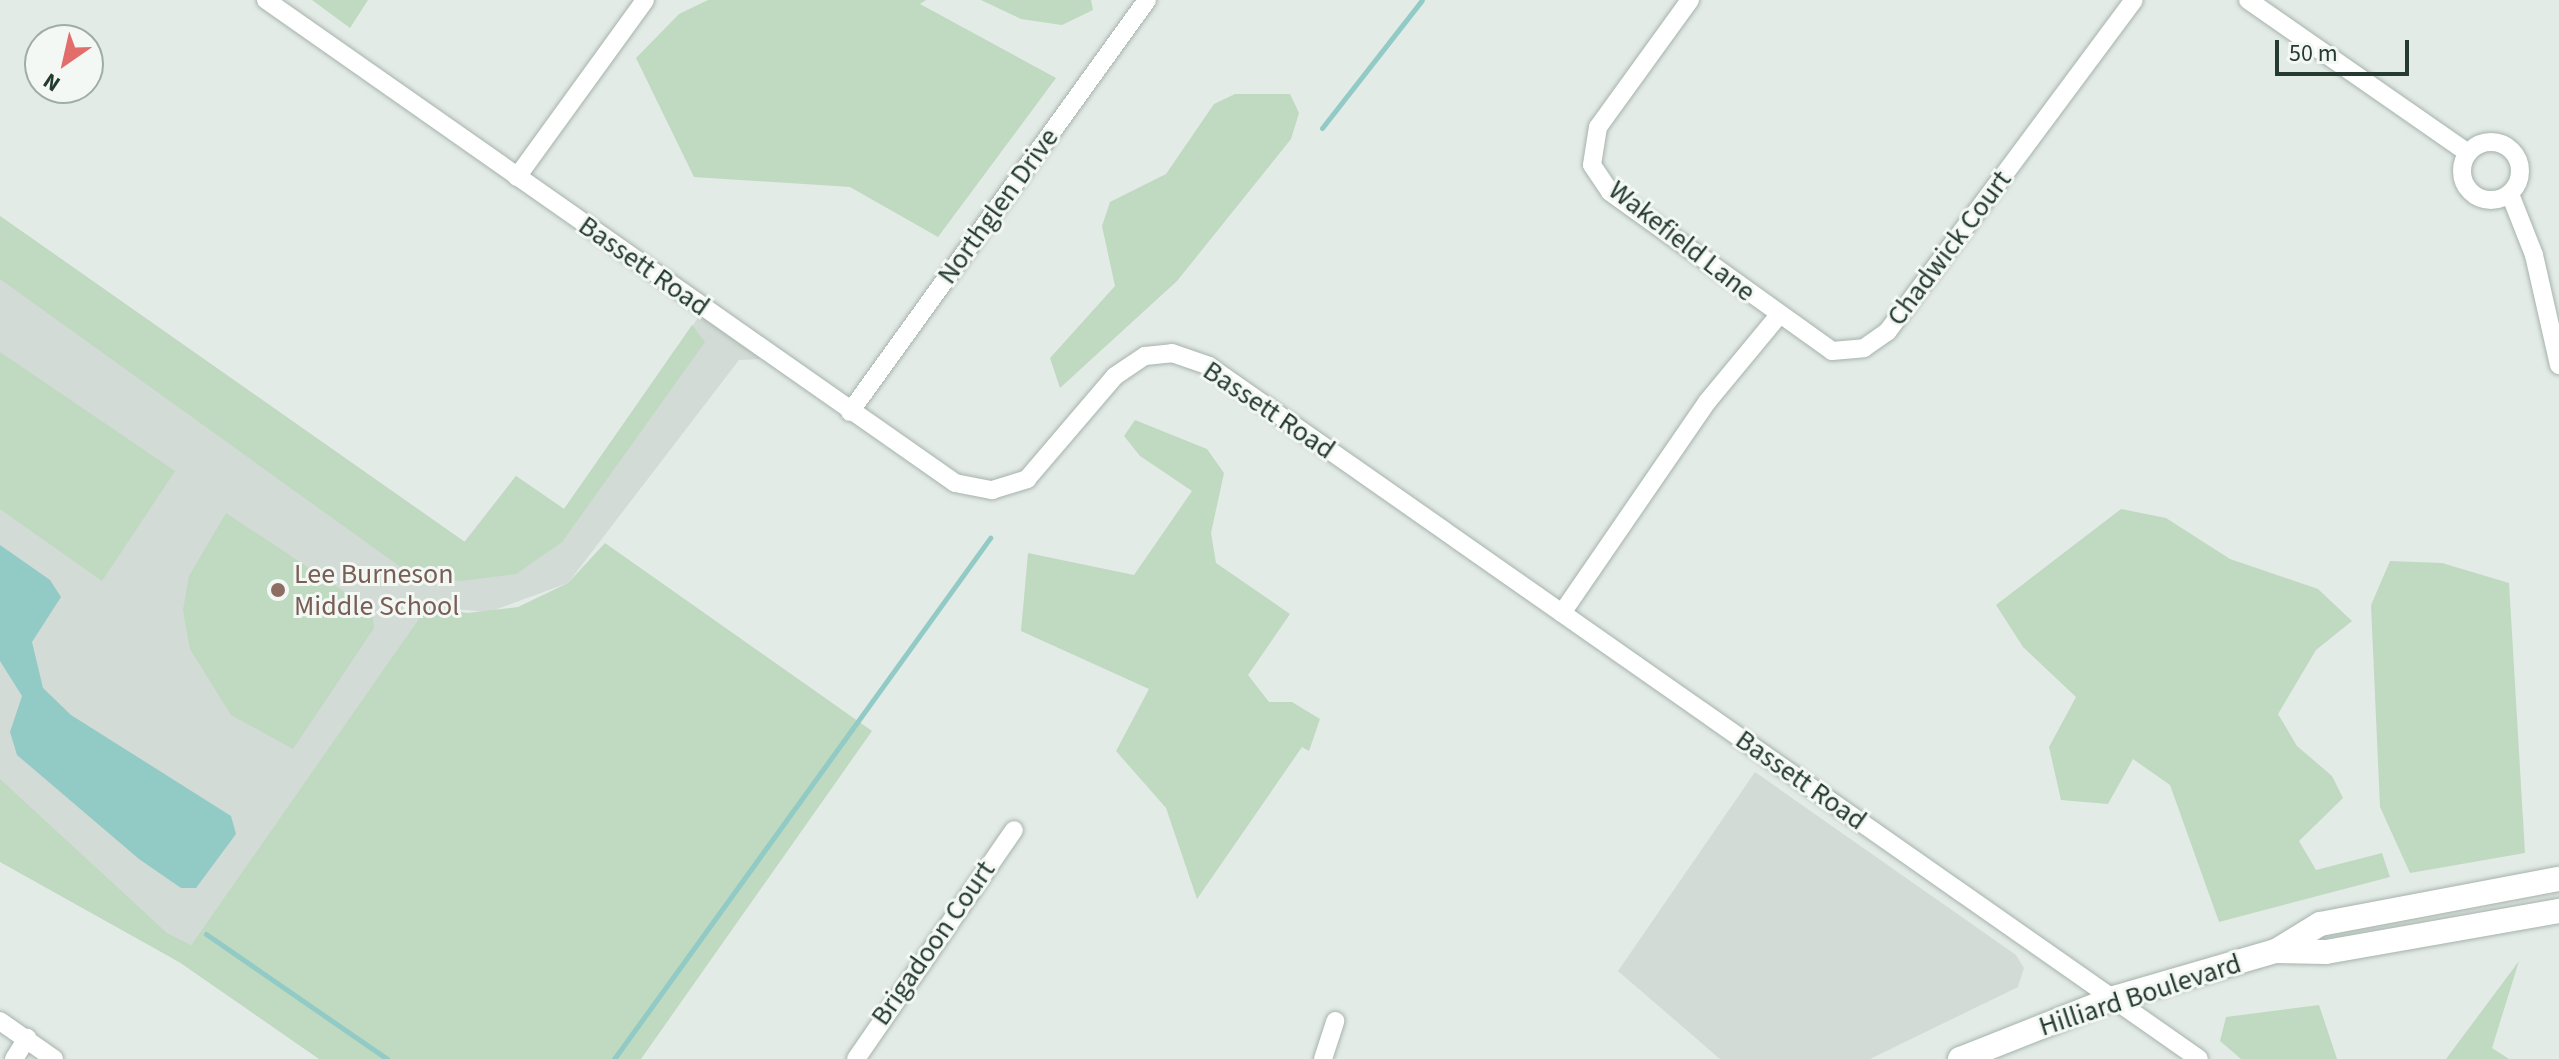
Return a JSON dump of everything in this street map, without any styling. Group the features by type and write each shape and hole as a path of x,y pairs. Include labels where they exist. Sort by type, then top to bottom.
{"main road":[{"name":"Hilliard Boulevard","path":"1960,1059 2114,998 2276,951 2320,924 2559,879"},
{"name":"Hilliard Boulevard","path":"2276,951 2326,952 2559,911"}],"street":[{"name":"Bassett Road","path":"266,0 946,479 1003,489 1045,465 1127,366 1153,354 1182,355 1219,372 2199,1059"},
{"path":"517,177 645,0"},
{"name":"Northglen Drive","path":"850,412 1147,0"},
{"name":"Wakefield Lane","path":"1690,0 1598,127 1592,165 1610,192 1779,315"},
{"name":"Chadwick Court","path":"1779,315 1832,351 1864,348 1888,331 2134,0"},
{"path":"2248,0 2468,153"},
{"path":"2485,142 2511,148 2521,176 2510,194 2488,200 2468,189 2462,170 2468,153 2485,142"},
{"path":"2510,194 2534,255 2559,365"},
{"path":"1562,613 1707,402 1779,315"},
{"name":"Brigadoon Court","path":"856,1059 1014,830"},
{"path":"0,1021 54,1059"},
{"path":"1323,1059 1335,1021"},
{"path":"14,1059 27,1038"}],"shaded area":[{"name":"Lee Burneson Middle School","path":"0,216 464,542 516,476 564,509 700,315 761,359 739,360 568,583 489,612 428,607 179,962 0,841"},
{"path":"1755,772 2016,955 2024,968 2018,987 1870,1059 1720,1059 1618,971"}],"green space":[{"path":"312,0 368,0 350,28"},
{"path":"708,0 926,0 920,4 1056,78 938,237 850,187 694,177 636,58 679,14"},
{"path":"981,0 1091,0 1093,10 1062,25 1021,19"},
{"path":"1235,94 1290,94 1299,113 1291,139 1177,281 1060,388 1050,358 1115,286 1102,226 1110,202 1166,174 1214,104"},
{"path":"0,216 465,542 516,476 564,509 692,325 705,342 562,542 516,574 460,581 413,576 0,279"},
{"path":"0,352 175,471 102,581 0,509"},
{"path":"1135,420 1207,449 1224,473 1211,533 1216,563 1290,614 1248,675 1269,702 1292,702 1320,719 1309,751 1302,747 1197,899 1166,808 1116,751 1149,689 1021,631 1028,553 1134,575 1192,491 1140,456 1124,436"},
{"path":"2121,509 2166,518 2230,559 2318,589 2352,621 2316,650 2278,714 2297,746 2332,776 2343,798 2299,841 2316,870 2382,853 2390,877 2219,922 2170,785 2133,759 2108,804 2061,800 2049,747 2076,697 2023,647 1996,605"},
{"path":"226,513 372,610 374,628 293,749 231,715 190,649 183,610 189,576"},
{"path":"605,543 872,731 641,1059 319,1059 179,962 0,862 0,779 167,933 191,945 428,606 467,613 518,607 568,583"},
{"path":"2390,561 2442,563 2509,583 2525,853 2410,873 2380,807 2371,605"},
{"path":"2519,961 2492,1048 2509,1059 2446,1059"},
{"path":"2319,1005 2337,1059 2241,1059 2220,1041 2226,1017"}],"water":[{"path":"0,545 50,580 61,597 32,642 43,688 71,715 231,816 236,834 196,888 181,888 139,859 17,755 10,732 22,696 0,661"}],"waterway":[{"path":"1322,128 1422,0"},
{"path":"614,1059 990,538"},
{"path":"206,934 387,1059"}],"place":[{"name":"Lee Burneson Middle School","path":"278,590"}]}
